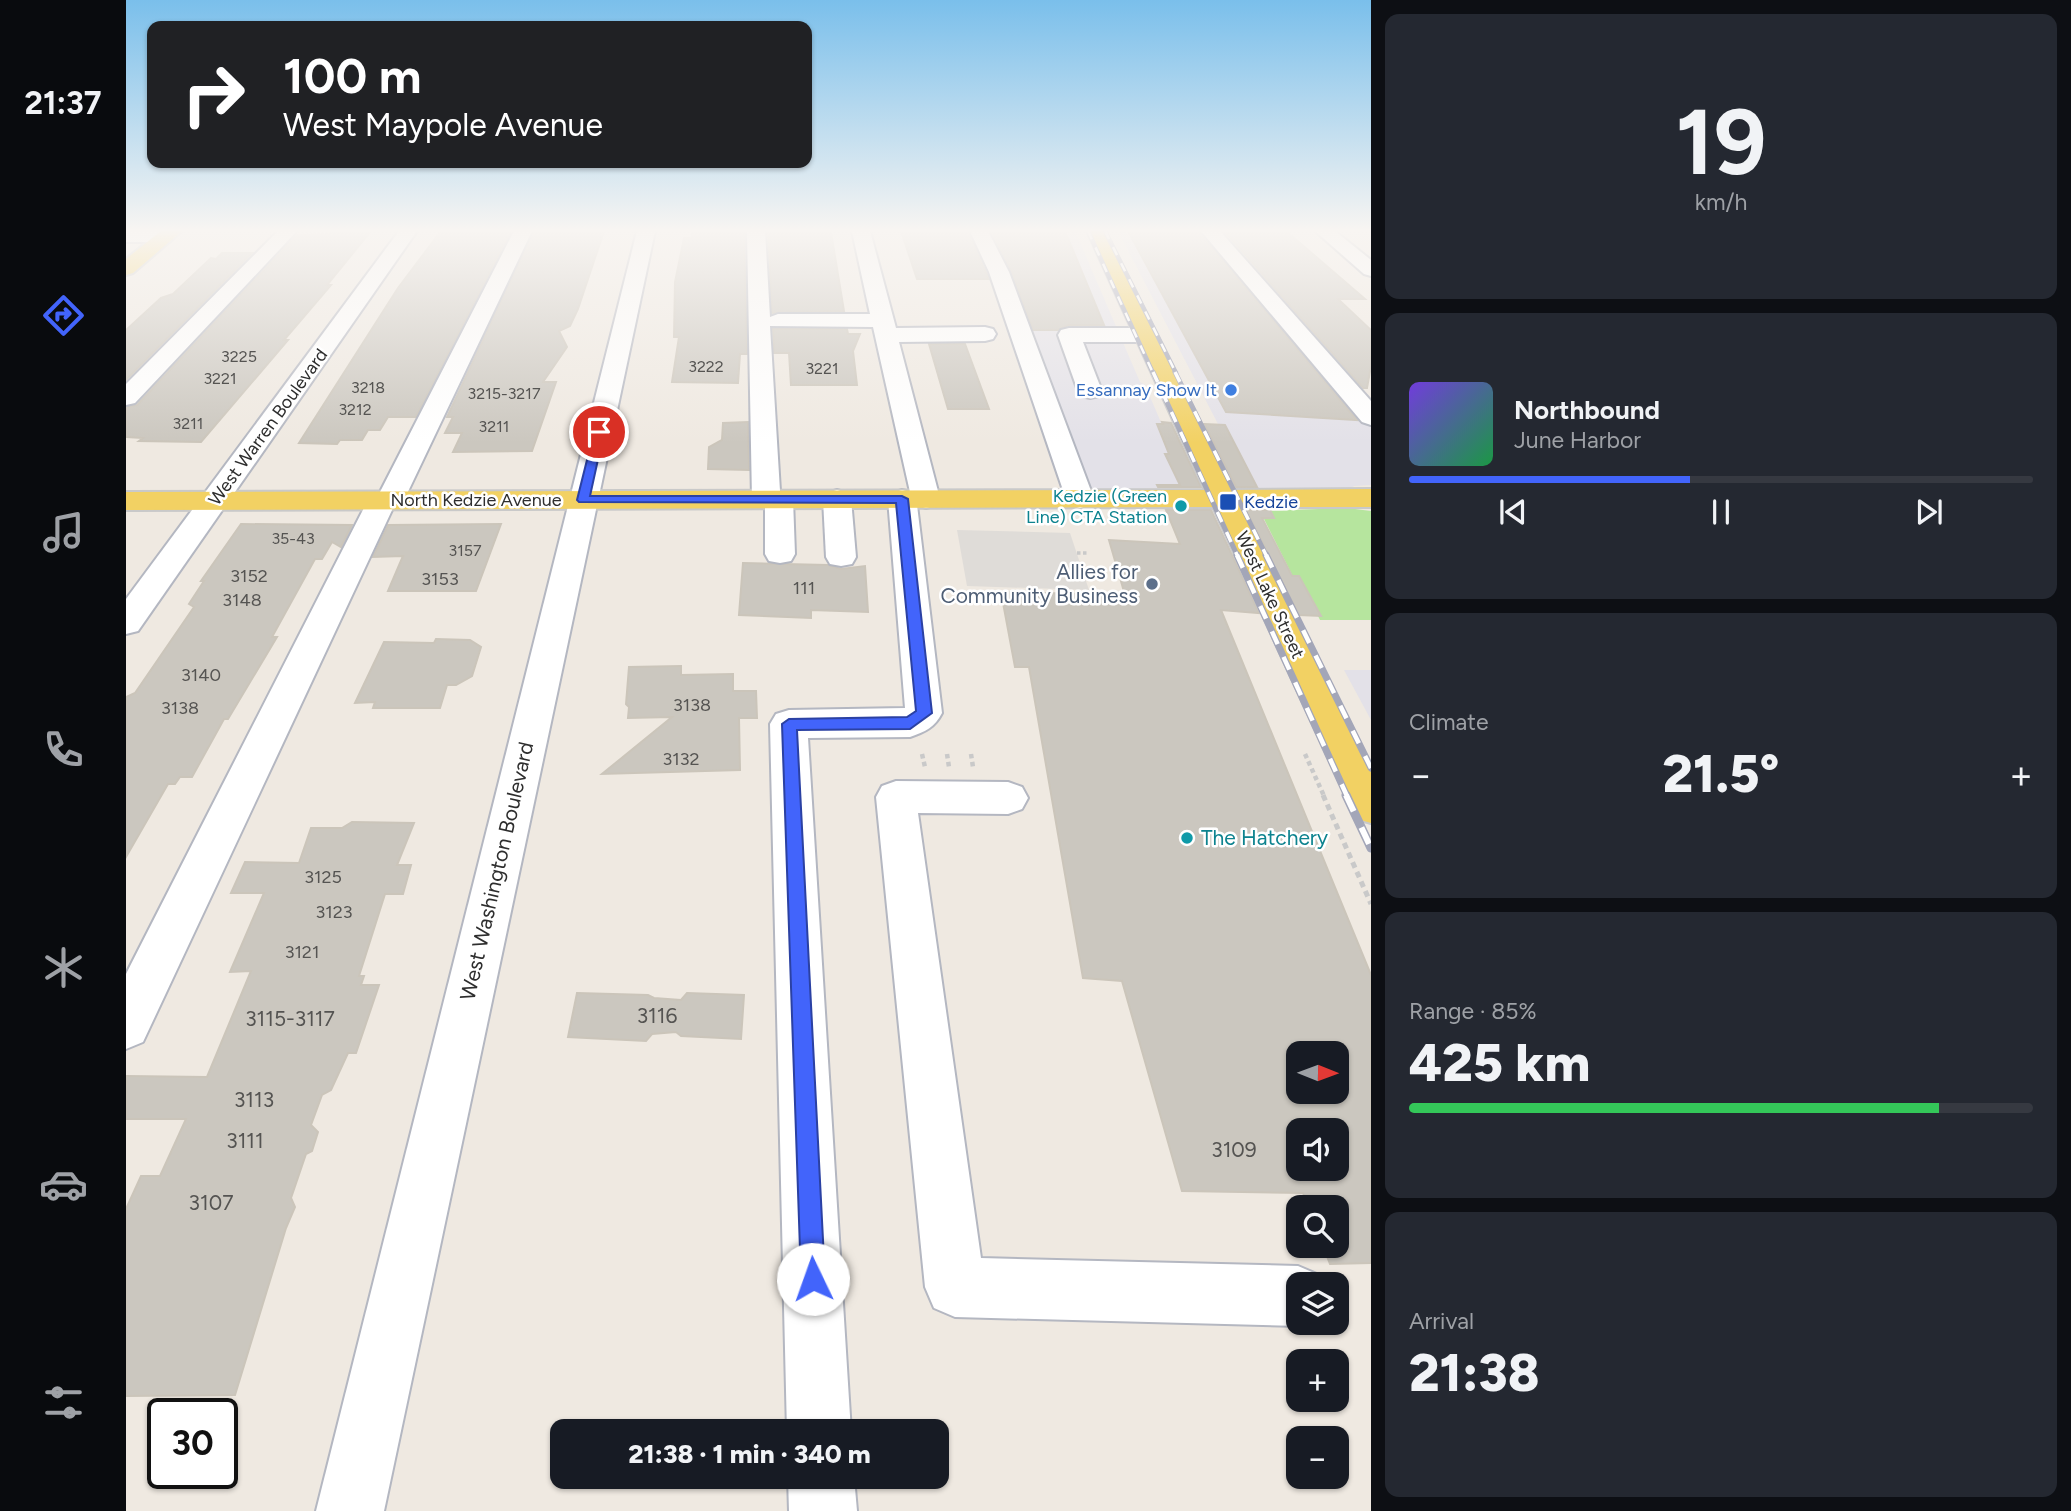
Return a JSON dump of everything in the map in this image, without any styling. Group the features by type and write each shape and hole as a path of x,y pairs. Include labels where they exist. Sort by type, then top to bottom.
{"main road":[{"name":"West Lake Street","path":"1130,302 1371,807"},
{"name":"North Kedzie Avenue","path":"126,501 1371,498"}],"street":[{"path":"126,398 220,302"},
{"name":"West Warren Boulevard","path":"126,623 357,302"},
{"path":"126,1025 487,302"},
{"name":"West Washington Boulevard","path":"350,1511 629,302"},
{"path":"760,302 773,499 780,554"},
{"path":"819,1419 789,724 910,723 924,713 914,499 878,302"},
{"path":"1010,302 1080,499"},
{"path":"1271,302 1371,417"},
{"path":"778,321 986,338"},
{"path":"1090,391 1069,335 1146,335"},
{"path":"837,499 841,556"},
{"path":"1008,798 896,797 956,1287 1286,1296"},
{"path":"821,1489 822,1511"}],"path":[{"path":"1077,553 1088,553"}],"shaded area":[{"path":"1006,302 1105,302 1189,488 1099,490 1076,487"},
{"path":"1155,302 1269,302 1371,418 1371,485 1354,486 1347,491 1252,490 1247,488 1231,456 1232,451"},
{"path":"957,530 1070,533 1089,590 967,586"},
{"path":"1344,670 1371,670 1371,720"}],"green space":[{"path":"1347,508 1371,511 1371,620 1320,620 1305,590 1298,587 1260,511"}],"building":[{"path":"157,302 204,302 126,380 126,330"},
{"path":"234,302 317,302 284,340 288,340 201,442 139,441 143,438 126,437 126,407 137,405"},
{"path":"389,302 475,302 416,417 388,417 380,430 368,430 362,440 340,440 337,444 299,443"},
{"path":"501,302 580,302 570,326 559,331 567,347 543,382 556,382 532,451 453,452 462,433 445,433 453,417 447,417"},
{"path":"675,302 746,302 747,354 740,354 738,383 672,382 679,337 674,337"},
{"path":"771,302 842,302 844,311 772,313"},
{"path":"1022,302 1094,302 1104,325 1069,325 1058,330 1033,330"},
{"path":"1166,302 1257,302 1357,420 1226,412"},
{"path":"1286,302 1341,302 1371,330 1371,366 1367,388 1363,388"},
{"path":"773,329 847,329 848,334 860,334 853,351 857,385 791,385 789,353 774,353"},
{"path":"929,344 965,344 989,409 948,409"},
{"path":"748,422 749,470 708,469 709,447 722,440 723,423"},
{"path":"1162,422 1171,423 1201,487 1158,487 1157,485 1180,485 1165,454 1169,454 1157,424 1163,424"},
{"path":"1204,424 1225,425 1257,487 1236,487"},
{"name":"The Hatchery","path":"1166,510 1211,510 1259,613 1221,610 1371,975 1371,1263 1330,1264 1328,1258 1349,1258 1349,1195 1182,1191 1122,981 1083,978 1029,667 1015,667 1001,592 1125,595 1109,540 1180,544"},
{"path":"1246,510 1270,510 1274,518 1262,518 1292,576 1299,576 1321,616 1299,615"},
{"path":"241,524 352,525 341,547 332,542 322,559 315,559 272,637 277,637 228,719 224,719 192,777 180,777 175,784 168,784 126,857 126,697 135,693 194,607 189,604 204,581 201,581"},
{"path":"501,524 476,591 388,591 403,556 373,557 388,525"},
{"path":"743,563 828,565 841,569 865,566 868,612 811,610 811,618 739,615"},
{"path":"436,639 470,640 481,647 472,676 456,685 447,685 440,708 373,708 375,702 355,703 384,642 434,643"},
{"path":"681,666 681,675 733,674 733,691 756,691 757,718 739,718 740,770 602,774 672,717 628,718 629,707 626,704 629,667"},
{"path":"352,822 414,823 397,865 411,865 403,894 385,894 359,976 364,976 361,985 379,985 356,1053 348,1053 331,1090 322,1095 311,1125 318,1132 312,1151 306,1154 291,1198 295,1207 286,1228 235,1395 126,1396 126,1209 141,1176 160,1176 186,1119 126,1119 126,1076 207,1077 251,971 230,972 264,893 231,893 245,862 299,863 311,828 342,828"},
{"path":"577,993 648,995 681,1000 687,993 744,995 741,1039 681,1036 676,1032 652,1034 646,1041 568,1037"}],"railway":[{"path":"1120,302 1153,373"},
{"path":"1140,302 1176,373"},
{"path":"1153,372 1238,557"},
{"path":"1175,372 1267,557"},
{"path":"1237,555 1347,796"},
{"path":"1266,555 1371,768"},
{"path":"1346,795 1371,848"}],"place":[{"name":"Essannay Show It","path":"1231,390"},
{"name":"Kedzie","path":"1228,502"},
{"name":"Kedzie (Green Line) CTA Station","path":"1181,506"},
{"name":"Allies for Community Business","path":"1152,584"},
{"name":"The Hatchery","path":"1187,838"}],"route":[{"path":"599,432 583,500 902,499 924,713 910,723 789,724 813,1279"}]}
